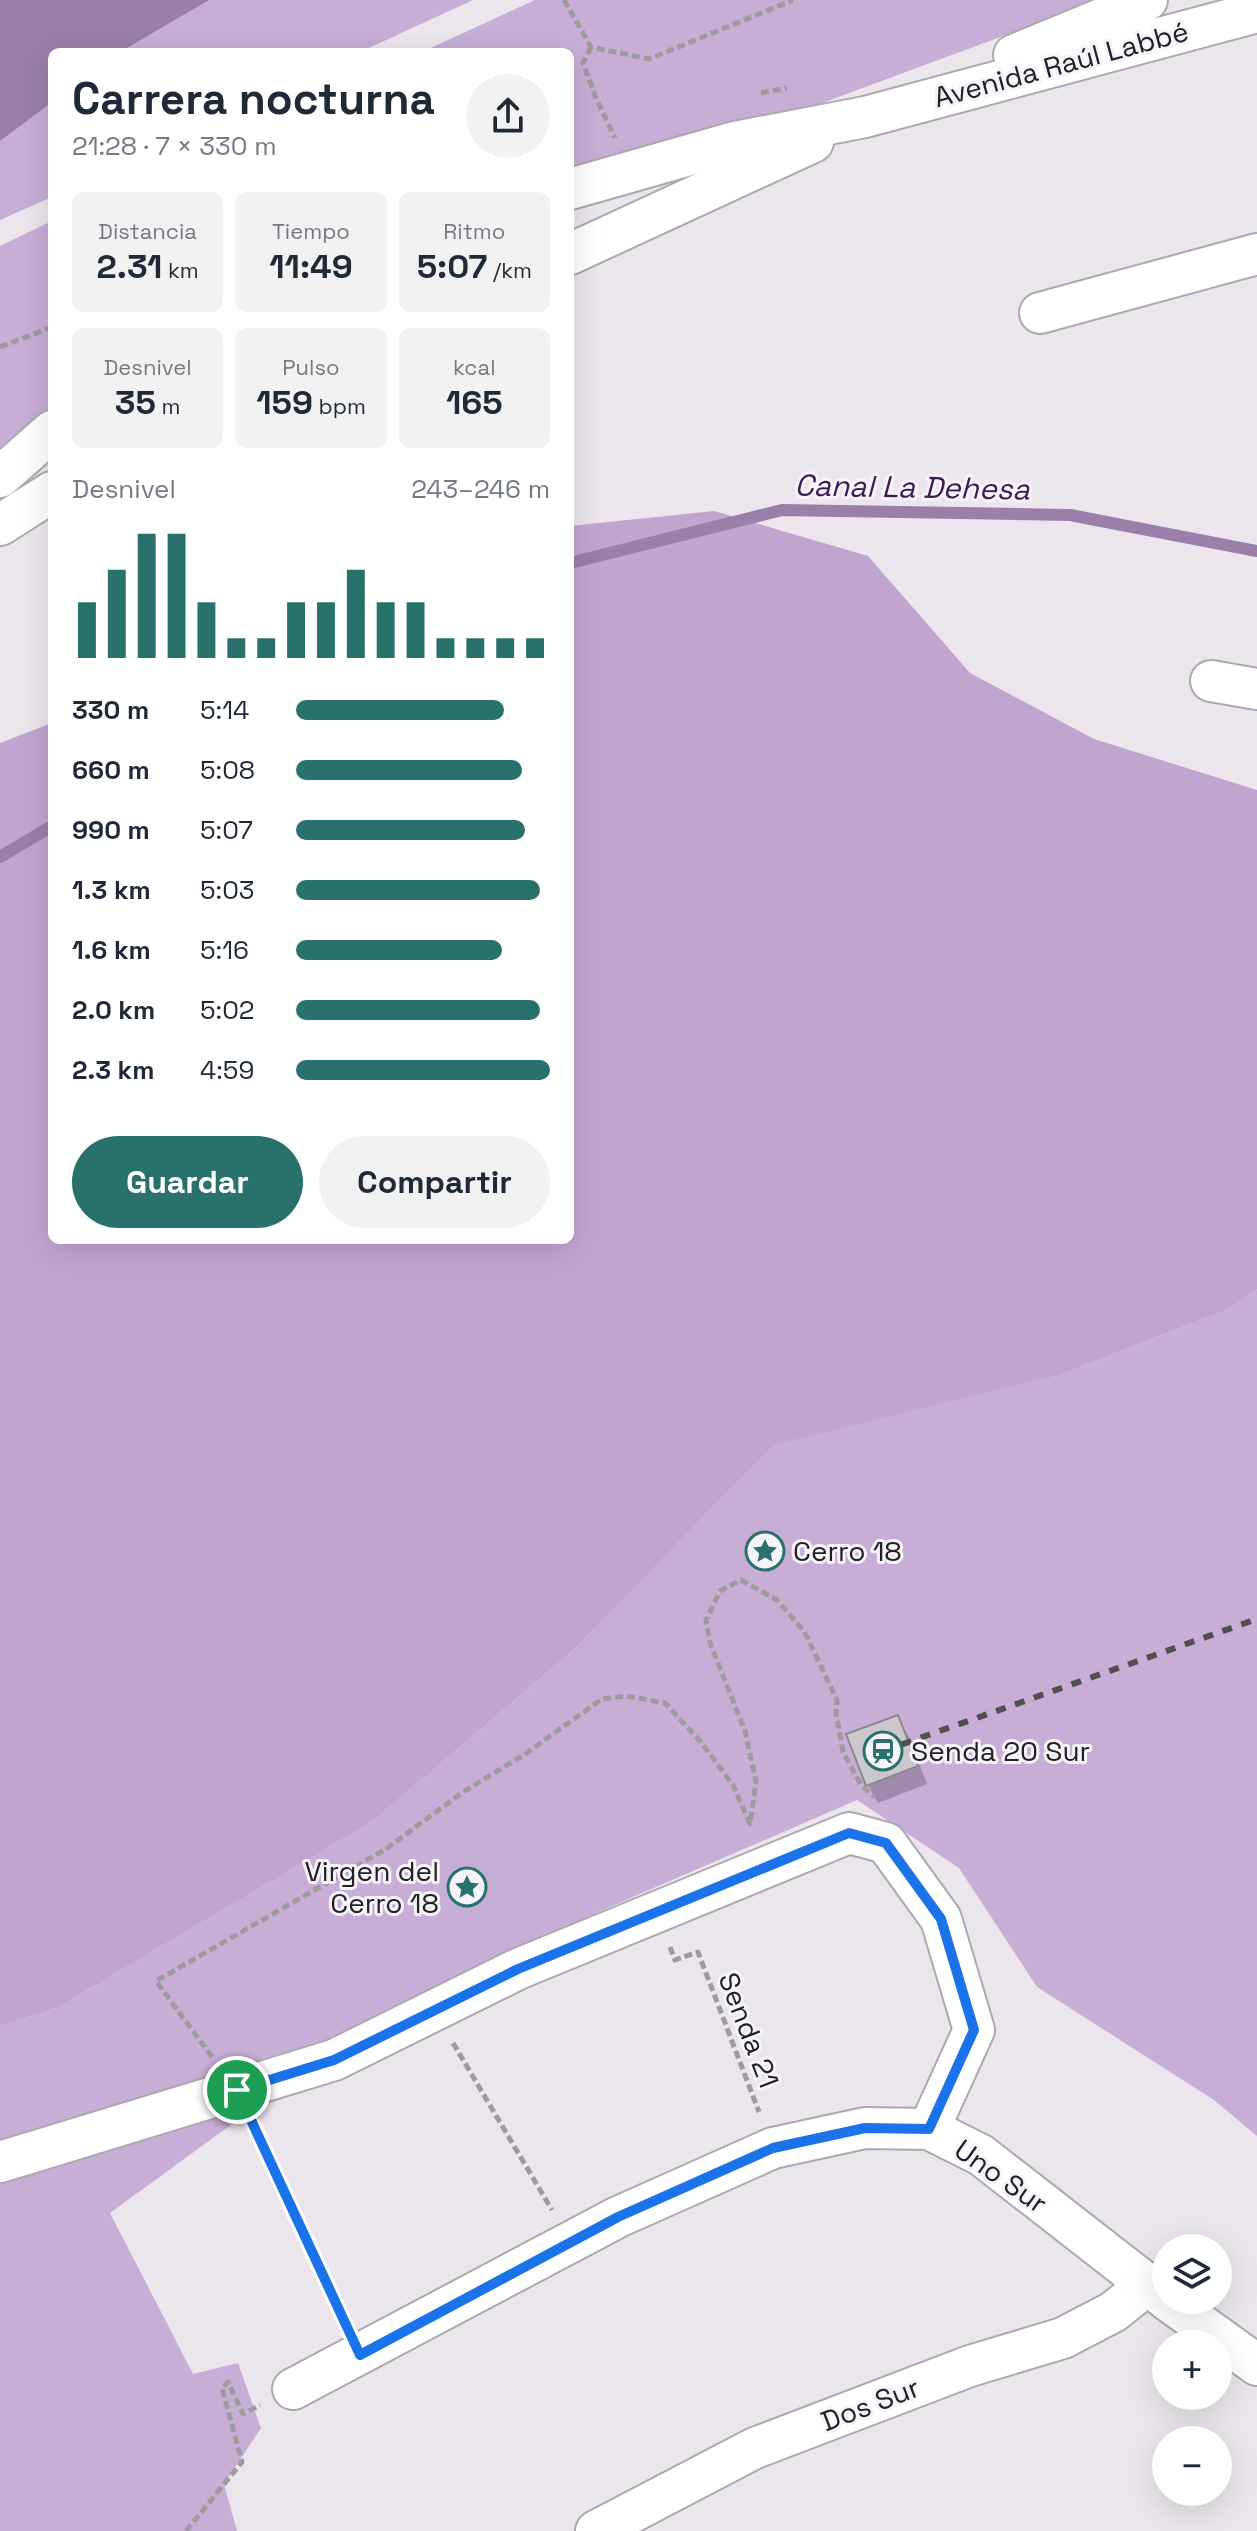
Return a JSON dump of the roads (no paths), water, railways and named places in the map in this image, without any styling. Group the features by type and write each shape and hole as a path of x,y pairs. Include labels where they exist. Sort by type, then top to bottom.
{"street":[{"path":"912,104 963,75 1147,0"},
{"name":"Avenida Raúl Labbé","path":"574,188 735,142 865,117 1257,12"},
{"name":"Avenida Raúl Labbé","path":"574,252 865,117"},
{"path":"1040,313 1257,254"},
{"path":"0,477 48,435"},
{"path":"0,525 48,495"},
{"path":"1211,681 1257,689"},
{"path":"0,2162 334,2060 518,1969 849,1833 886,1843 941,1919 974,2030 929,2129"},
{"name":"Uno Sur","path":"293,2389 618,2217 773,2148 865,2128 929,2129 981,2155 1152,2289"},
{"name":"Dos Sur","path":"596,2531 755,2448 970,2366 1063,2338 1113,2312 1152,2298"},
{"name":"Uno Sur","path":"1186,2314 1257,2365"}],"waterway":[{"name":"Canal La Dehesa","path":"574,562 782,510 1070,515 1257,551"},
{"name":"Canal La Dehesa","path":"0,857 48,828"}],"railway":[{"path":"883,1751 1257,1619"}],"place":[{"name":"Cerro 18","path":"765,1551"},
{"name":"Senda 20 Sur","path":"883,1751"},
{"name":"Virgen del Cerro 18","path":"467,1887"}]}
